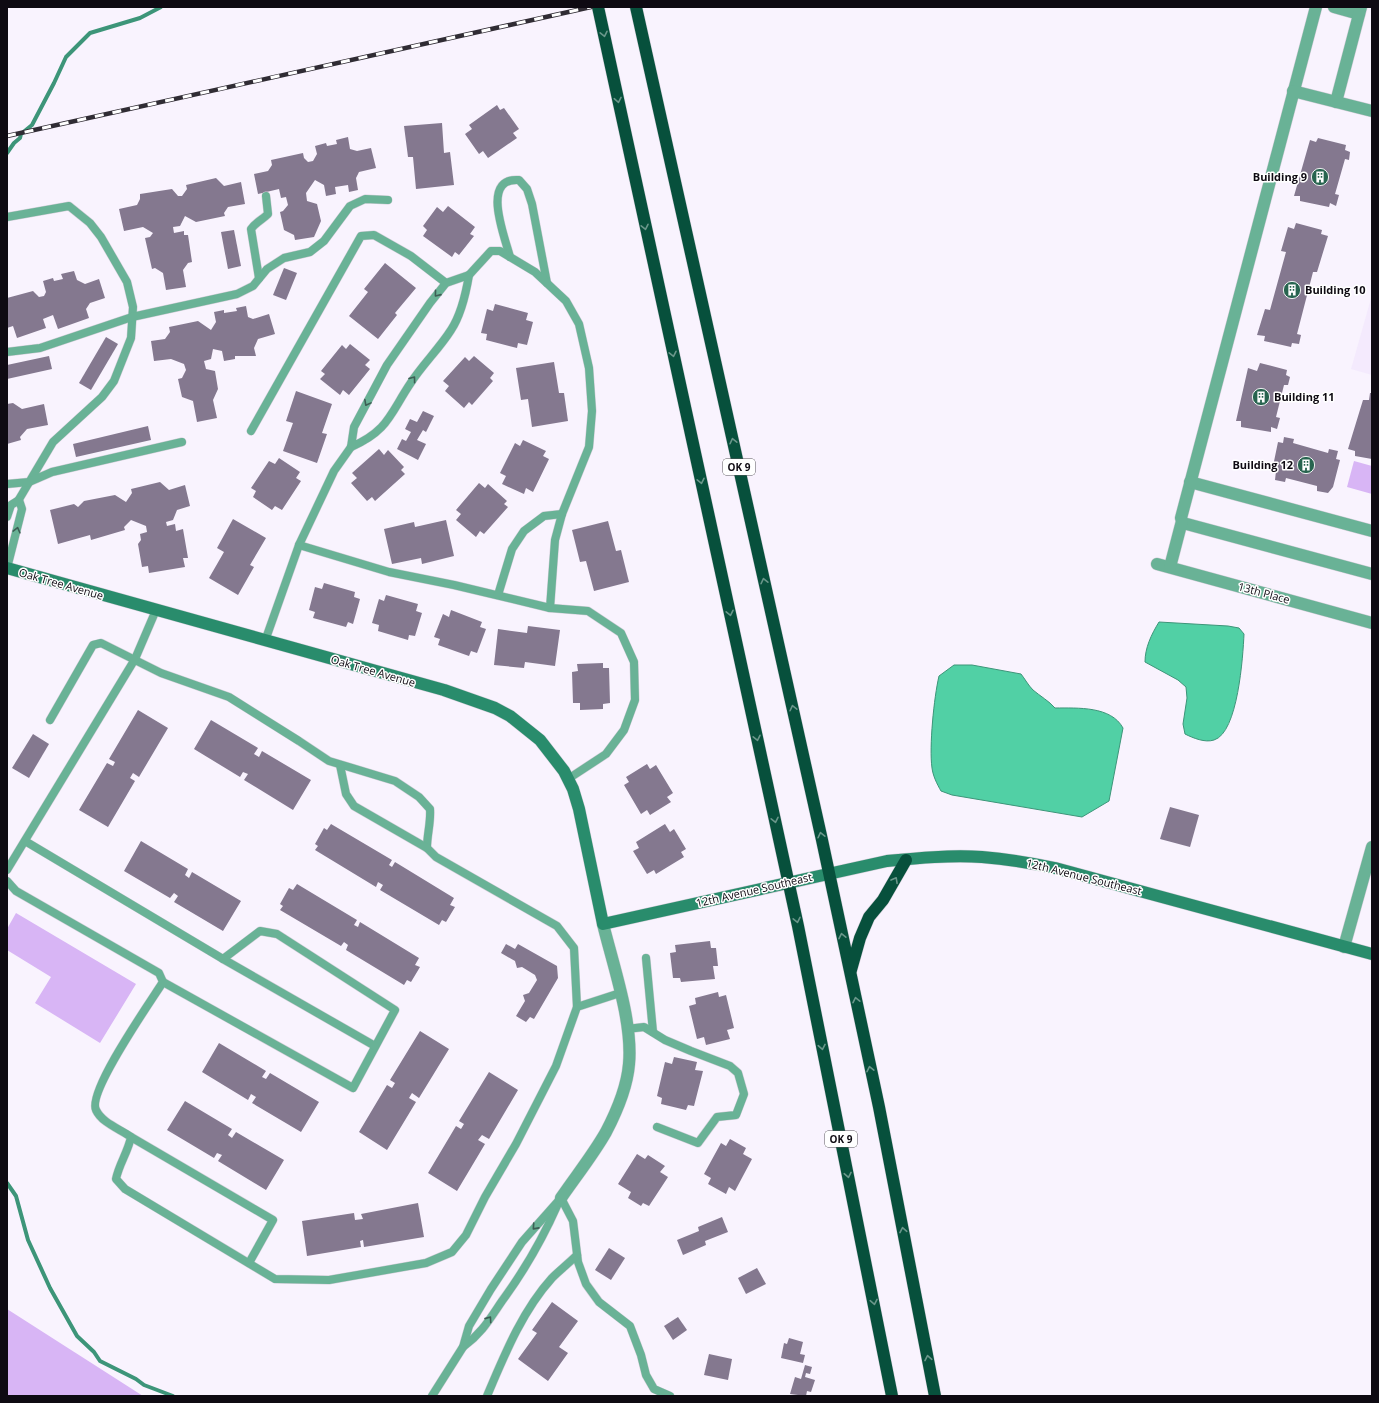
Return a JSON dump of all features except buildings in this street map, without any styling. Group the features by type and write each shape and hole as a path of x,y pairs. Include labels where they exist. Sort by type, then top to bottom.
{"highway":[{"name":"OK 9","path":"598,7 788,882 892,1396"},
{"name":"OK 9","path":"636,7 829,873 879,1107 935,1396"},
{"path":"850,974 860,938 869,916 883,900 906,860"}],"street":[{"path":"1170,568 1190,482 1316,7"},
{"path":"1334,7 1360,10 1336,102"},
{"path":"1293,91 1372,111"},
{"path":"1190,482 1372,531"},
{"path":"1182,521 1183,523 1372,574"},
{"name":"13th Place","path":"1157,564 1372,623"},
{"name":"Oak Tree Avenue","path":"7,568 444,690 495,708 525,726 540,740 564,771 579,809 604,924"},
{"path":"1344,947 1372,847"},
{"name":"12th Avenue Southeast","path":"604,924 887,861 934,857 982,857 1048,866 1372,954"},
{"path":"561,1198 605,1133 618,1108 629,1064 628,1029 604,924"}],"lane":[{"path":"510,257 497,206 497,196 502,185 511,179 519,180 527,189 532,204 547,283"},
{"path":"259,278 250,229 256,222 268,214 266,196"},
{"path":"7,352 40,348 132,317 238,294 253,286 267,268 284,258 310,252 324,241 350,206 365,199 388,200"},
{"path":"7,517 11,505 18,501 53,442 102,397 114,381 131,338 133,307 127,282 105,242 90,223 69,206 11,216"},
{"path":"251,431 361,236 374,235 411,256 446,282"},
{"path":"265,641 299,545 334,471 351,447 354,427 387,365 446,282 469,275 491,251 500,251 535,272 566,302 579,324 589,368 592,411 589,447 562,514 555,540 550,608"},
{"path":"351,447 369,439 388,420 410,383 452,330 466,293 469,275"},
{"path":"7,484 29,482 52,472 182,442"},
{"path":"7,568 22,509 19,500 18,501"},
{"path":"498,595 512,548 524,531 544,516 562,514"},
{"path":"299,545 389,572 498,595 550,608 588,611 620,633 634,662 635,700 624,730 606,754 568,779"},
{"path":"7,870 135,659 156,610"},
{"path":"50,720 94,645 101,643 161,673 229,697 329,761 395,781 418,797 430,809 431,823 427,837 427,848"},
{"path":"131,1137 129,1150 118,1168 116,1179 125,1189 275,1279 329,1280 426,1263 452,1252 466,1235 485,1197 516,1144 556,1066 577,1007 574,948 557,926 436,857 427,848 354,806 346,794 340,765"},
{"path":"25,841 223,959 375,1046"},
{"path":"7,881 16,891 159,972 163,982 353,1088 395,1010 276,934 260,931 223,959"},
{"path":"646,958 654,1032"},
{"path":"163,982 103,1077 95,1098 95,1108 101,1118 131,1137 273,1220 249,1263"},
{"path":"577,1007 620,993"},
{"path":"628,1029 644,1026 690,1051 730,1066 738,1073 744,1094 736,1115 717,1117 698,1143 657,1127"},
{"path":"561,1198 573,1221 577,1255 586,1284 599,1302 630,1326 641,1355 646,1375 654,1389 670,1396"},
{"path":"432,1396 462,1347 469,1326 491,1289 522,1242 561,1198"},
{"path":"462,1347 478,1335 516,1282 539,1244 561,1198"},
{"path":"487,1396 508,1348 529,1311 552,1279 577,1255"}],"shaded area":[{"path":"1372,295 1372,375 1351,369"},
{"path":"1354,461 1372,466 1372,494 1347,487"},
{"path":"1159,622 1228,626 1239,628 1244,634 1238,693 1234,709 1229,724 1222,734 1214,740 1203,740 1185,734 1183,724 1187,698 1186,687 1178,680 1145,662 1149,642"},
{"path":"954,665 972,665 1021,674 1033,690 1055,708 1093,710 1102,712 1118,721 1123,728 1109,801 1082,817 952,795 941,791 933,774 931,759 934,709 939,676"},
{"path":"16,913 136,984 100,1043 35,1003 51,977 7,950 7,929"},
{"path":"7,1309 143,1396 7,1396"}],"waterway":[{"path":"7,153 14,143 20,138 21,134 32,125 66,57 90,33 140,18 161,7"},
{"path":"7,1183 16,1196 28,1240 50,1288 77,1336 94,1352 100,1361 136,1379 144,1385 173,1396"}],"railway":[{"path":"7,136 591,7"}],"place":[{"name":"Building 9","path":"1320,177"},
{"name":"Building 10","path":"1292,290"},
{"name":"Building 11","path":"1261,397"},
{"name":"Building 12","path":"1306,465"}]}
